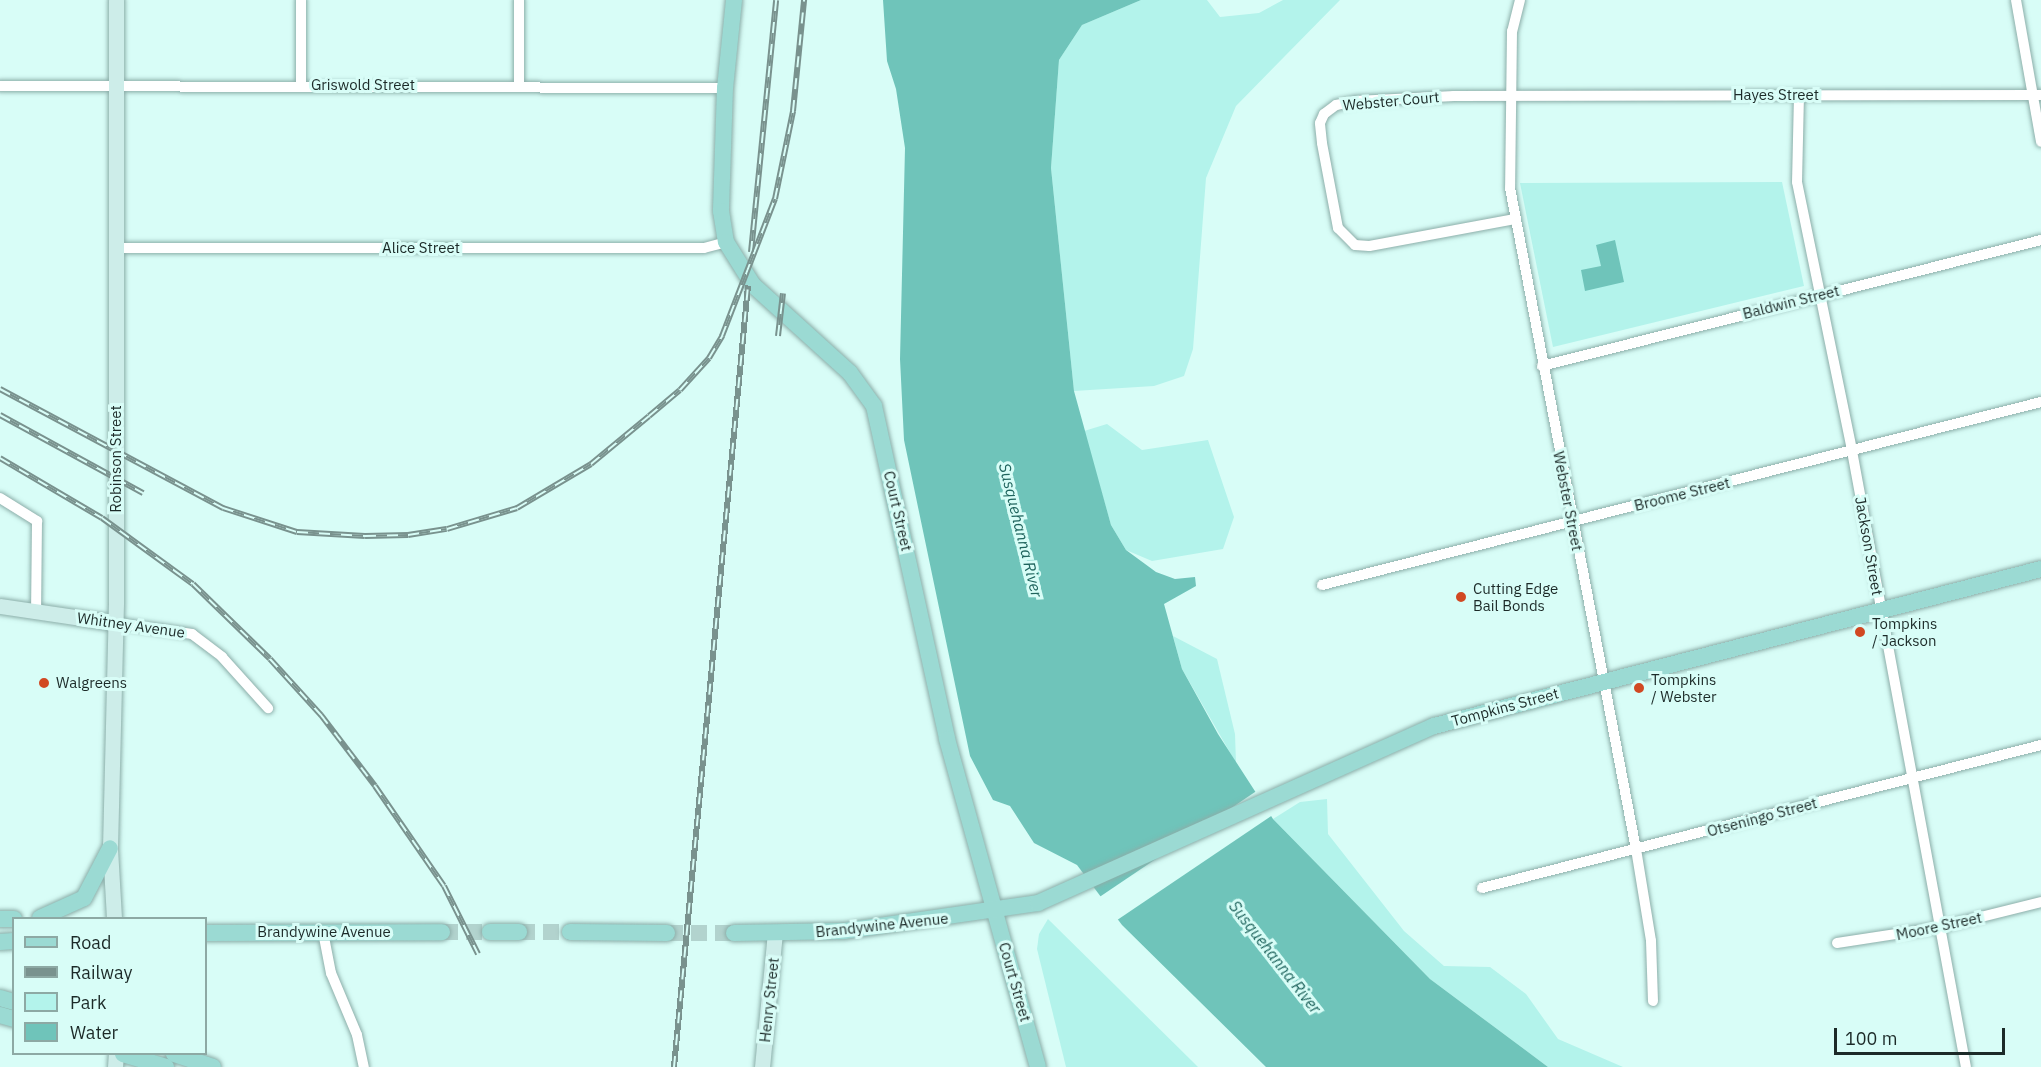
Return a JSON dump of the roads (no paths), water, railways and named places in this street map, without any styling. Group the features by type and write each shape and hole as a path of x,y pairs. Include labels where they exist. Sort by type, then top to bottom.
{"main road":[{"name":"Court Street","path":"734,0 725,88 721,211 726,242 753,285 850,372 874,406 947,739 993,912 1038,1067"},
{"name":"Tompkins Street","path":"993,912 1060,895 1434,726 2041,569"},
{"path":"42,917 84,898 110,848"},
{"name":"Brandywine Avenue","path":"734,933 844,932 993,912"},
{"name":"Brandywine Avenue","path":"207,933 442,932"},
{"path":"490,932 519,932"},
{"path":"570,932 667,933"},
{"path":"130,1055 159,1064"},
{"path":"180,1055 213,1067"}],"street":[{"name":"Robinson Street","path":"114,917 110,848 115,623 116,0"},
{"path":"301,0 301,85"},
{"path":"519,0 519,84"},
{"name":"Webster Street","path":"1520,0 1512,31 1509,159 1515,219 1636,849 1651,941 1653,1000"},
{"path":"2016,0 2037,95 2041,142"},
{"name":"Griswold Street","path":"0,86 519,84 725,88"},
{"name":"Jackson Street","path":"1799,95 1795,174 1852,451 1966,1067"},
{"name":"Hayes Street","path":"1511,96 2037,95"},
{"name":"Webster Court","path":"1511,96 1356,101 1336,105 1324,114 1320,123 1338,228 1355,245 1369,246 1515,219"},
{"name":"Baldwin Street","path":"1542,366 2041,240"},
{"name":"Alice Street","path":"116,248 704,248 726,242"},
{"name":"Broome Street","path":"1322,585 2041,402"},
{"path":"0,498 37,521 36,611"},
{"name":"Whitney Avenue","path":"0,606 192,634 222,657 268,708"},
{"name":"Otseningo Street","path":"1482,888 2041,745"},
{"name":"Moore Street","path":"1836,943 1941,927 2041,902"},
{"path":"323,932 331,973 357,1035 364,1067"},
{"name":"Henry Street","path":"762,1067 775,933"}],"water":[{"name":"Susquehanna River","path":"883,0 1141,0 1082,25 1059,60 1051,168 1074,391 1111,525 1126,550 1156,572 1175,579 1195,577 1196,586 1164,604 1182,669 1218,734 1273,819 1430,979 1548,1067 1266,1067 1122,925 1077,865 1034,843 1010,806 993,800 970,756 904,440 900,359 905,148 896,89 887,61"},
{"path":"1615,240 1624,282 1585,291 1581,270 1601,266 1596,245"}],"tunnel":[{"path":"442,932 490,932"},
{"path":"519,932 570,932"},
{"path":"667,933 734,933"}],"railway":[{"path":"751,252 776,0"},
{"path":"0,389 223,508 297,532 365,536 408,535 447,529 517,508 591,464 680,390 709,358 722,336 775,199 793,111 804,0"},
{"path":"674,1067 748,285"},
{"path":"778,336 783,293"},
{"path":"0,415 143,493"},
{"path":"0,458 102,518 193,584 270,659 321,715 375,786 444,886 478,954"}],"place":[{"name":"Cutting Edge Bail Bonds","path":"1461,597"},
{"name":"Tompkins / Jackson","path":"1860,632"},
{"name":"Walgreens","path":"44,683"},
{"name":"Tompkins / Webster","path":"1639,688"}]}
